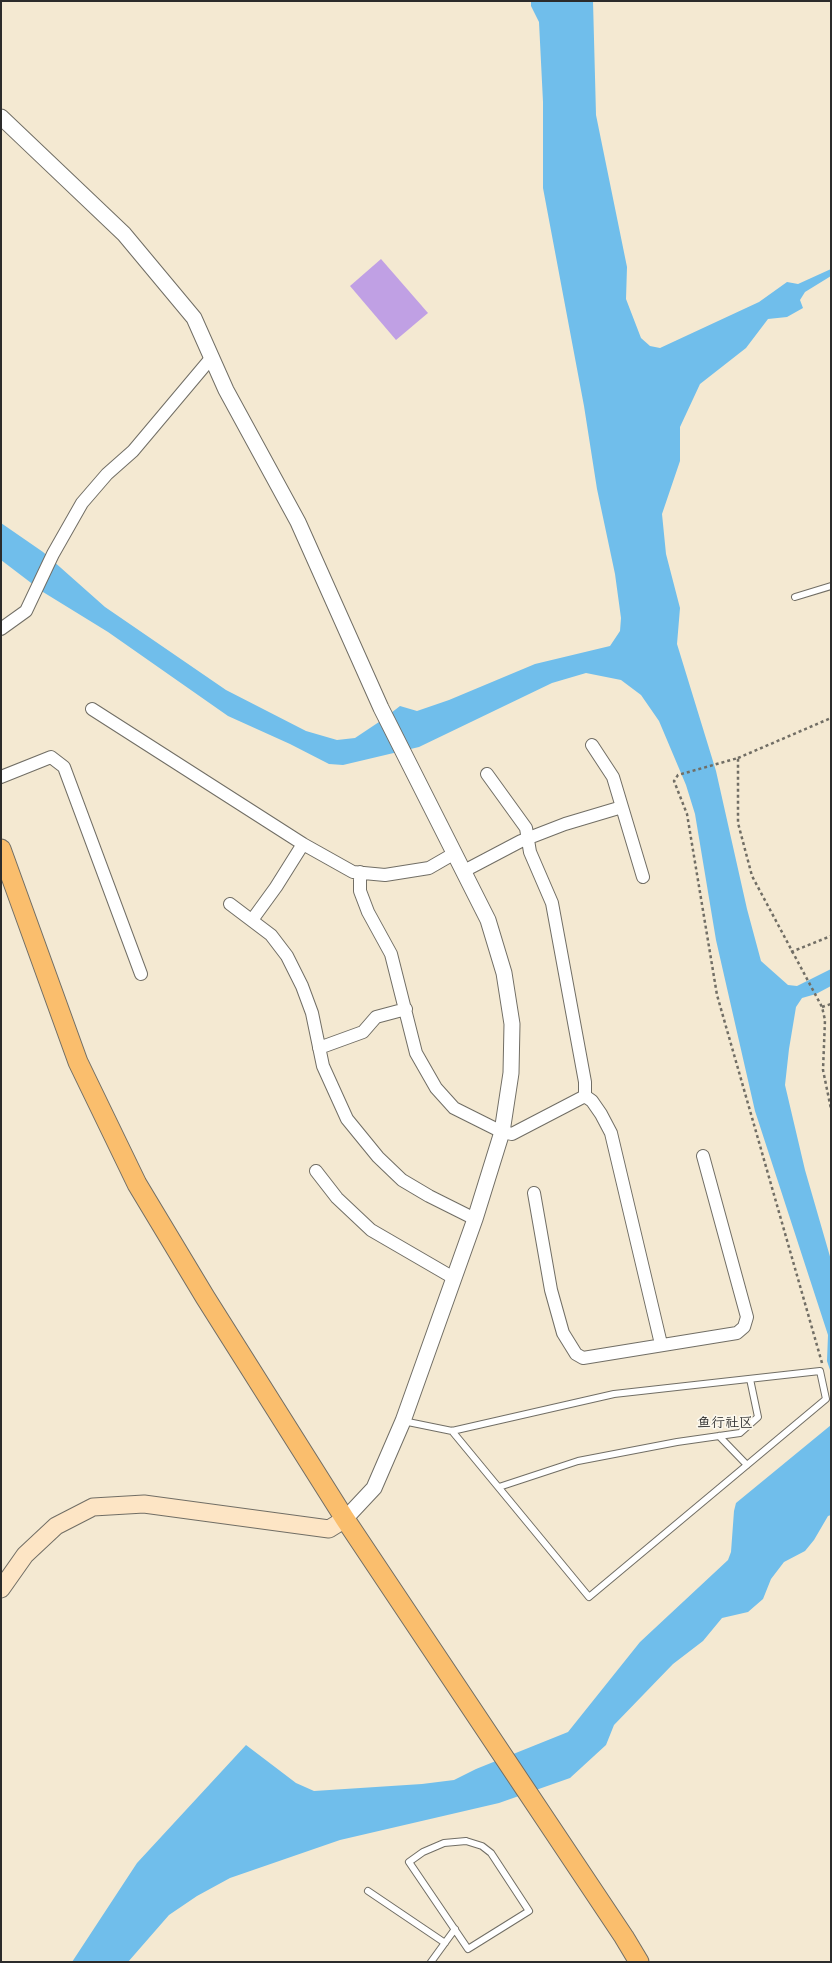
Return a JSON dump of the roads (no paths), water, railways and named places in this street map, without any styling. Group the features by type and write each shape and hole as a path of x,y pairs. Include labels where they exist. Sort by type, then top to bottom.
{"main road":[{"path":"1,849 6,880 78,1062 137,1184 205,1297 345,1519 639,1962"},
{"path":"1,1589 25,1555 56,1526 93,1506 144,1504 329,1529 345,1519"}],"street":[{"path":"1,117 124,234 194,318 226,390 298,522 381,708 488,920 504,973 512,1024 511,1073 502,1132 475,1219 452,1277 402,1421 374,1488 345,1519"},
{"path":"1,629 26,611 33,592 82,503 107,474 133,451 212,357"},
{"path":"92,708 302,844 353,872 385,875 429,868 455,853"},
{"path":"592,745 613,777 644,877"},
{"path":"1,777 51,757 64,766 140,974"},
{"path":"487,774 526,828 530,852 552,903 585,1082 585,1096"},
{"path":"464,871 527,838 565,824 622,808"},
{"path":"252,920 276,887 302,844"},
{"path":"360,872 360,891 368,912 391,954 416,1053 436,1088 454,1108 502,1132 512,1134 585,1096"},
{"path":"230,904 271,934 287,956 302,986 312,1013 323,1066 347,1118 378,1157 402,1180 429,1196 475,1219"},
{"path":"319,1048 363,1032 376,1017 406,1009"},
{"path":"585,1096 592,1101 611,1133 661,1344"},
{"path":"534,1193 551,1290 563,1333 576,1354 583,1358 661,1344 737,1333 744,1327 747,1317 703,1156"},
{"path":"316,1171 337,1198 371,1230 452,1277"}],"lane":[{"path":"795,597 831,586"},
{"path":"402,1421 452,1431 614,1394 820,1371 826,1399 589,1597 452,1431"},
{"path":"499,1487 578,1462 677,1442 740,1434 758,1417 750,1379"},
{"path":"719,1436 747,1465"},
{"path":"466,1841 482,1846 491,1853 529,1911 468,1949 455,1929 408,1862 423,1852 444,1843 466,1841"},
{"path":"368,1891 445,1943"},
{"path":"431,1962 455,1929"}],"water":[{"path":"531,1 593,1 596,115 627,267 626,299 641,338 650,346 660,348 759,302 787,282 798,284 831,269 831,276 805,292 800,300 803,308 787,317 768,319 746,348 700,384 680,427 680,461 662,514 666,554 680,608 677,644 716,771 747,909 761,961 788,985 797,986 831,969 831,986 816,994 802,998 796,1007 785,1085 805,1170 831,1260 831,1373 827,1361 828,1335 755,1111 716,940 695,814 686,785 659,721 641,695 621,680 586,673 552,683 419,747 343,765 329,764 290,744 228,716 108,632 43,592 1,560 1,523 43,552 105,607 226,690 306,731 337,740 355,738 400,706 417,711 449,700 535,664 610,646 620,631 621,618 615,574 597,489 584,406 543,188 543,102 539,22 531,6"},
{"path":"831,1425 831,1515 828,1516 814,1540 805,1551 784,1562 771,1579 763,1599 748,1612 722,1618 703,1641 673,1664 614,1725 606,1745 570,1778 499,1803 340,1840 230,1878 197,1896 169,1915 128,1962 72,1962 137,1863 246,1745 296,1783 314,1791 422,1784 454,1780 476,1769 568,1732 640,1642 728,1560 731,1552 736,1503"}],"district":[{"name":"鱼行社区","path":"725,1423"}]}
